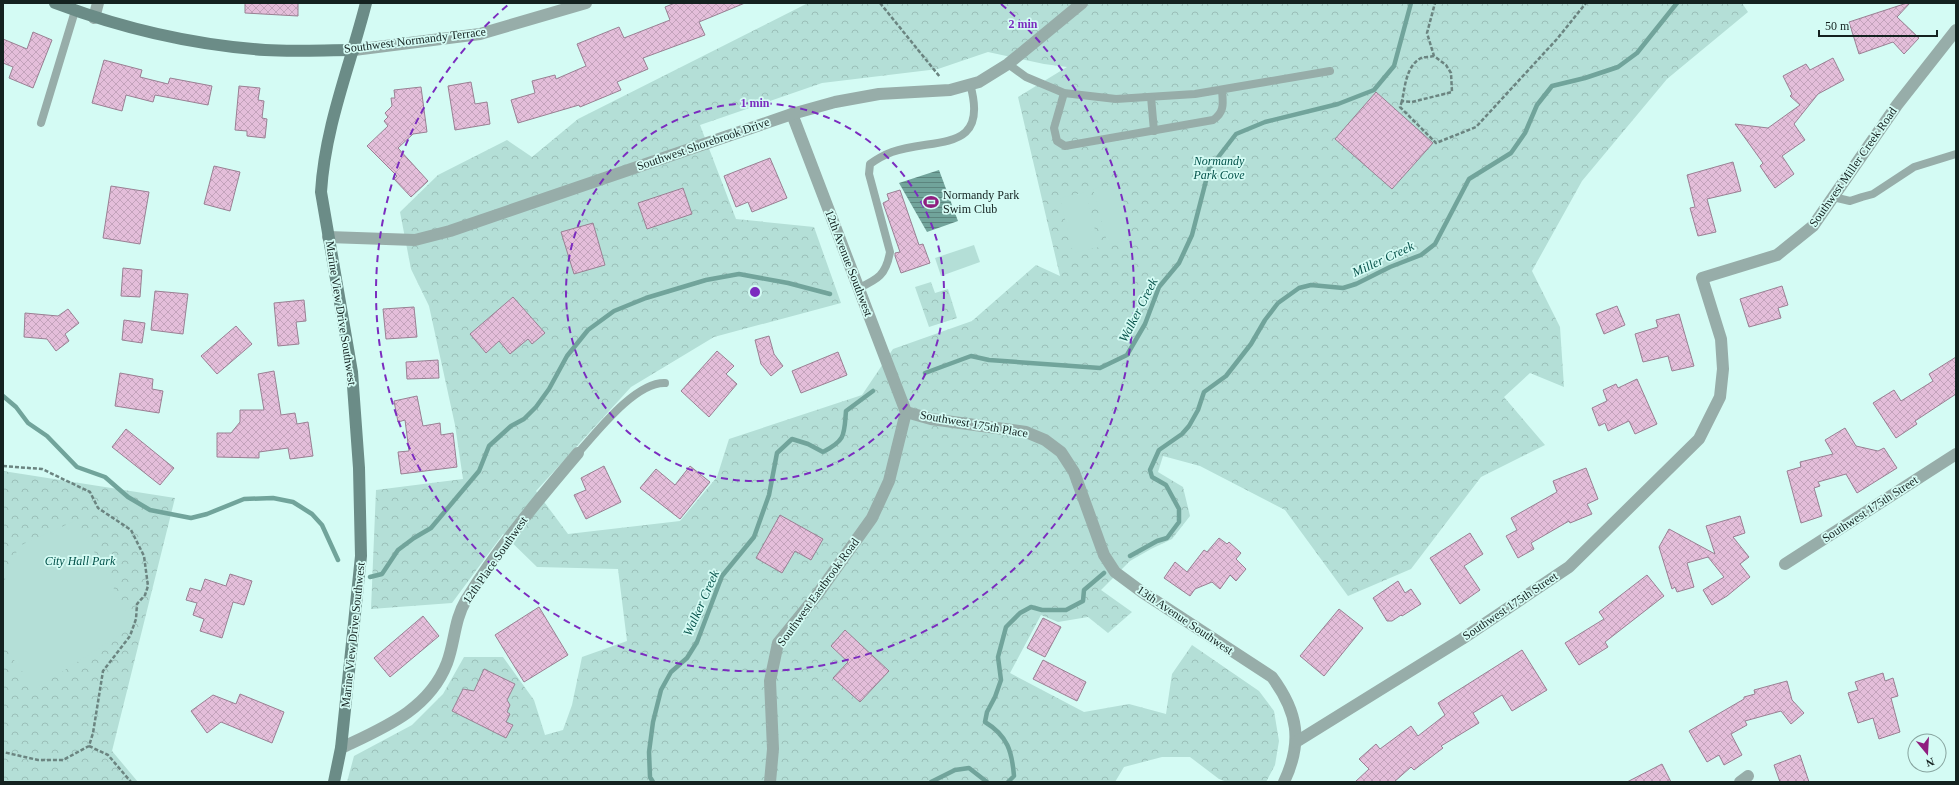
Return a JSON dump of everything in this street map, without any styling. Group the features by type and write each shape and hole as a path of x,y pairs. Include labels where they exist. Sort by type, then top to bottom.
{"street":[{"name":"Southwest Normandy Terrace","path":"55,3 94,18 185,39 265,50 354,50 480,34 564,11 586,3"},
{"path":"94,18 98,3"},
{"name":"Marine View Drive Southwest","path":"334,782 341,748 361,556 359,468 352,372 321,192 323,164 332,119 354,50 366,3"},
{"name":"Southwest Shorebrook Drive","path":"328,237 415,240 450,231 792,114 835,102 879,94 950,90 979,82 1008,64 1082,3"},
{"name":"Southwest Miller Creek Road","path":"1702,278 1777,255 1813,226 1897,105 1956,30"},
{"name":"12th Avenue Southwest","path":"792,114 906,412"},
{"name":"Southwest 175th Street","path":"1296,742 1462,639 1569,567 1699,439 1720,397 1723,369 1721,339 1702,278"},
{"name":"Southwest 175th Place","path":"906,412 931,419 1026,432 1045,440 1061,452"},
{"name":"Southwest Eastbrook Road","path":"770,782 773,749 770,681 778,643 817,595 872,518 889,481 906,412"},
{"name":"13th Avenue Southwest","path":"1061,452 1074,472 1104,555 1115,572 1142,592 1272,677 1285,694 1293,717 1296,742 1291,768 1284,782"},
{"name":"12th Place Southwest","path":"341,748 391,724 417,706 434,689 447,664 459,612 476,585 538,500 578,453"},
{"name":"Southwest 175th Street","path":"1784,564 1956,454"}],"lane":[{"path":"41,123 75,11"},
{"path":"1008,64 1026,77 1064,93 1116,99 1194,94 1330,71"},
{"path":"859,288 879,278 888,264 890,252 869,174 870,164 893,152 934,145 960,138 971,128 975,115 975,102 970,84"},
{"path":"1064,93 1054,128 1057,141 1065,146 1213,120 1220,115 1223,108 1222,90"},
{"path":"1151,97 1154,131"},
{"path":"1833,197 1850,201 1872,194 1914,167 1956,154"},
{"path":"578,453 627,401 647,387 658,383 665,383"}],"path":[{"path":"880,3 950,90"},
{"path":"1402,101 1412,102 1452,92 1451,73 1446,65 1434,56 1427,33 1435,3"},
{"path":"1434,56 1421,58 1407,76 1400,107 1436,143 1476,127 1557,38 1586,3"},
{"path":"3,466 42,469 90,492 98,508 131,530 144,556 148,586 145,595 138,604 136,619 130,636 102,671 93,733 89,746 63,760 38,760 3,752"},
{"path":"89,746 108,755 131,782"}],"green space":[{"name":"Normandy Park Cove","path":"808,3 1742,3 1748,12 1667,79 1582,181 1532,271 1560,327 1564,387 1530,373 1504,397 1545,445 1481,477 1411,569 1348,596 1285,510 1200,466 1163,456 1158,472 1183,487 1190,516 1172,539 1130,561 1101,590 1132,612 1108,633 1088,617 1058,622 1041,615 1010,673 1084,712 1129,704 1166,714 1172,674 1192,645 1259,691 1274,711 1279,741 1275,765 1266,782 1227,782 1219,779 1190,757 1162,757 1124,767 1115,782 347,782 354,756 412,725 443,694 464,657 503,657 534,700 545,735 563,730 572,705 582,657 627,641 618,569 537,567 503,534 452,603 371,609 376,490 463,479 455,425 429,306 411,269 400,212 438,175 507,140 532,157 578,119","holes":["988,52 1044,64 1067,67 1018,97 1060,276 1036,265 972,321 893,349 862,395 729,439 717,477 680,521 568,534 536,491 631,387 714,337 841,303 814,227 736,219 700,125 822,83 938,69"]},
{"path":"1119,183 1133,238 1108,245 1093,189"},
{"path":"1086,192 1099,247 1073,253 1060,198"},
{"path":"974,245 980,262 941,276 935,258"},
{"path":"931,282 935,293 948,289 957,318 929,327 915,287"},
{"name":"City Hall Park","path":"3,471 175,498 112,751 138,782 3,782"},
{"path":"77,520 134,626 35,689 6,649 3,638 3,584 19,546"}],"shaded area":[{"name":"Normandy Park Swim Club","path":"939,170 958,221 927,232 899,183"}],"building":[{"path":"245,3 298,3 298,16 245,13"},
{"path":"675,3 745,3 699,22 705,35 643,58 648,69 617,82 621,90 580,107 579,105 518,123 511,100 535,93 532,81 555,75 556,79 586,66 577,44 619,27 624,38 670,20 665,7"},
{"path":"1910,3 1897,17 1919,38 1904,54 1893,42 1859,54 1849,22"},
{"path":"33,32 52,40 33,88 9,78 13,67 3,63 3,39 27,49"},
{"path":"1833,58 1844,80 1818,94 1794,124 1805,140 1782,156 1794,174 1775,188 1760,166 1763,163 1735,124 1768,128 1800,105 1790,96 1792,94 1783,76 1806,64 1810,70"},
{"path":"104,60 142,70 140,77 168,84 170,78 212,86 208,105 155,95 153,102 126,95 122,111 92,103"},
{"path":"471,82 475,104 487,102 490,124 455,130 448,86"},
{"path":"239,86 260,88 258,100 264,101 262,118 267,119 265,138 247,136 247,131 235,130"},
{"path":"421,87 427,132 413,134 398,148 428,181 411,197 394,179 397,176 367,146 388,126 384,121 388,117 385,113 392,106 391,98 395,98 394,90"},
{"path":"1376,92 1433,143 1392,189 1335,139"},
{"path":"770,158 787,198 752,212 748,202 736,207 724,176"},
{"path":"1733,162 1741,191 1707,199 1716,232 1698,236 1690,208 1695,207 1687,175"},
{"path":"214,166 240,172 230,211 204,204"},
{"path":"111,186 149,192 140,244 103,238"},
{"path":"683,188 692,214 647,229 638,203"},
{"path":"900,190 919,245 923,244 930,263 901,273 895,256 895,253 900,252 883,203 889,200 887,194"},
{"path":"593,223 605,265 574,274 561,232"},
{"path":"123,268 142,270 140,297 121,296"},
{"path":"1782,286 1788,305 1778,308 1781,318 1749,327 1740,299"},
{"path":"155,291 188,294 183,334 151,330"},
{"path":"513,297 545,333 532,344 528,339 510,354 499,341 486,353 470,334"},
{"path":"304,300 306,321 296,322 299,344 278,346 274,303"},
{"path":"1617,306 1625,325 1604,334 1596,314"},
{"path":"414,307 417,337 386,339 383,309"},
{"path":"68,309 79,323 65,334 69,341 56,351 47,339 24,337 25,313 58,316"},
{"path":"1679,314 1694,366 1672,371 1668,356 1643,362 1635,334 1658,327 1656,320"},
{"path":"124,320 145,323 142,343 122,340"},
{"path":"236,326 252,344 217,374 201,356"},
{"path":"769,336 774,354 783,366 771,376 761,364 755,340"},
{"path":"717,351 734,366 726,374 737,384 709,417 681,391"},
{"path":"838,352 847,375 801,393 792,371"},
{"path":"1956,357 1956,394 1915,421 1917,424 1896,438 1873,403 1894,390 1901,401 1933,381 1929,374"},
{"path":"438,360 439,378 407,379 406,362"},
{"path":"274,371 281,415 295,413 297,424 308,422 313,456 290,459 288,448 259,452 259,458 217,457 217,433 231,433 240,422 240,410 264,410 258,374"},
{"path":"120,373 153,379 152,389 163,391 159,413 115,406"},
{"path":"1637,379 1657,424 1635,434 1629,421 1608,431 1605,423 1599,426 1592,408 1607,401 1603,390 1616,384 1618,388"},
{"path":"417,396 423,426 440,423 441,435 453,433 457,467 401,474 398,452 409,451 405,420 398,422 394,401"},
{"path":"1845,428 1856,446 1878,451 1884,448 1897,468 1857,493 1846,474 1818,482 1820,486 1814,488 1822,516 1801,523 1787,471 1801,467 1800,462 1833,454 1825,440"},
{"path":"126,429 174,468 160,485 112,447"},
{"path":"604,466 621,502 586,519 574,495 586,490 581,478"},
{"path":"690,466 710,482 680,519 640,488 656,469 675,485"},
{"path":"1586,468 1598,499 1587,504 1592,514 1570,523 1569,521 1531,543 1534,549 1518,558 1506,536 1517,530 1511,518 1557,492 1553,481"},
{"path":"780,515 823,539 811,560 795,551 782,573 756,558"},
{"path":"1740,516 1745,533 1733,537 1749,557 1740,564 1750,577 1727,596 1712,605 1703,590 1724,577 1708,557 1687,563 1694,587 1677,592 1675,587 1672,589 1659,547 1669,529 1715,554 1706,526"},
{"path":"1470,533 1483,554 1464,566 1480,590 1460,604 1430,558"},
{"path":"1219,538 1227,544 1229,542 1241,553 1236,559 1246,569 1236,581 1230,575 1220,589 1212,582 1195,589 1190,596 1164,578 1175,562 1187,572 1204,550 1207,552"},
{"path":"230,574 252,581 244,605 233,602 222,638 200,631 204,619 193,615 197,603 186,600 190,588 201,591 205,579 226,586"},
{"path":"1647,575 1664,596 1605,642 1608,647 1579,665 1565,643 1604,619 1599,612"},
{"path":"1398,581 1405,593 1411,589 1421,604 1392,621 1387,621 1373,598"},
{"path":"539,607 568,655 524,682 495,635"},
{"path":"1339,609 1363,628 1324,676 1300,656"},
{"path":"423,616 439,636 390,677 374,658"},
{"path":"1043,618 1061,627 1045,657 1027,648"},
{"path":"845,630 889,671 860,702 833,678 848,662 831,646"},
{"path":"1522,650 1547,690 1512,711 1502,695 1473,713 1479,723 1441,746 1443,748 1414,770 1411,767 1394,782 1355,782 1369,769 1359,759 1376,744 1380,749 1411,726 1418,736 1445,715 1438,703"},
{"path":"1043,660 1086,682 1077,701 1033,679"},
{"path":"484,669 515,684 507,700 510,705 507,712 510,714 506,722 513,725 506,738 452,711 463,689 474,691"},
{"path":"1883,673 1885,681 1893,678 1898,696 1891,698 1900,732 1879,739 1873,718 1858,723 1848,693 1858,690 1855,682"},
{"path":"1787,681 1792,700 1804,713 1791,724 1781,711 1745,721 1747,725 1731,734 1742,755 1724,765 1719,755 1707,762 1689,731 1744,699 1744,697 1755,694 1754,690"},
{"path":"240,694 284,712 272,743 221,722 207,733 191,711 213,695 236,704"},
{"path":"1800,755 1809,782 1780,782 1774,765"},
{"path":"1662,764 1671,782 1627,782"}],"waterway":[{"name":"Walker Creek","path":"925,373 971,356 989,360 1100,368 1127,355 1145,324 1159,287 1179,263 1192,235 1209,169 1236,134 1265,122 1338,104 1374,90 1394,66 1411,3"},
{"name":"Miller Creek","path":"1130,556 1157,541 1167,538 1179,522 1179,509 1166,485 1152,477 1150,470 1159,450 1182,434 1189,426 1198,410 1204,392 1226,376 1251,344 1265,320 1278,303 1299,288 1311,285 1343,288 1356,284 1390,267 1421,255 1435,244 1469,179 1511,153 1525,133 1537,105 1552,86 1585,78 1618,67 1637,53 1677,3"},
{"path":"370,577 382,574 398,550 431,528 479,471 489,446 511,426 524,419 536,407 549,389 567,356 588,330 614,311 646,298 706,280 739,274 788,283 830,294"},
{"name":"Walker Creek","path":"653,782 650,777 649,752 653,722 661,690 671,672 687,658 697,642 722,576 754,537 769,495 777,453 792,439 808,444 823,452 831,448 840,440 842,436 845,426 846,411 873,391"},
{"path":"3,396 16,407 28,423 47,436 77,467 105,477 128,497 150,510 191,518 207,514 244,499 273,498 293,502 312,514 322,525 338,560"},
{"name":"Miller Creek","path":"1008,782 1014,776 1010,752 1004,739 993,727 985,722 987,712 995,697 1001,680 998,657 1006,627 1020,613 1031,607 1042,610 1066,610 1083,601 1084,590 1104,573"},
{"name":"Miller Creek","path":"931,782 955,770 969,768 987,782"}],"place":[{"name":"Normandy Park Swim Club","path":"931,202"}]}
